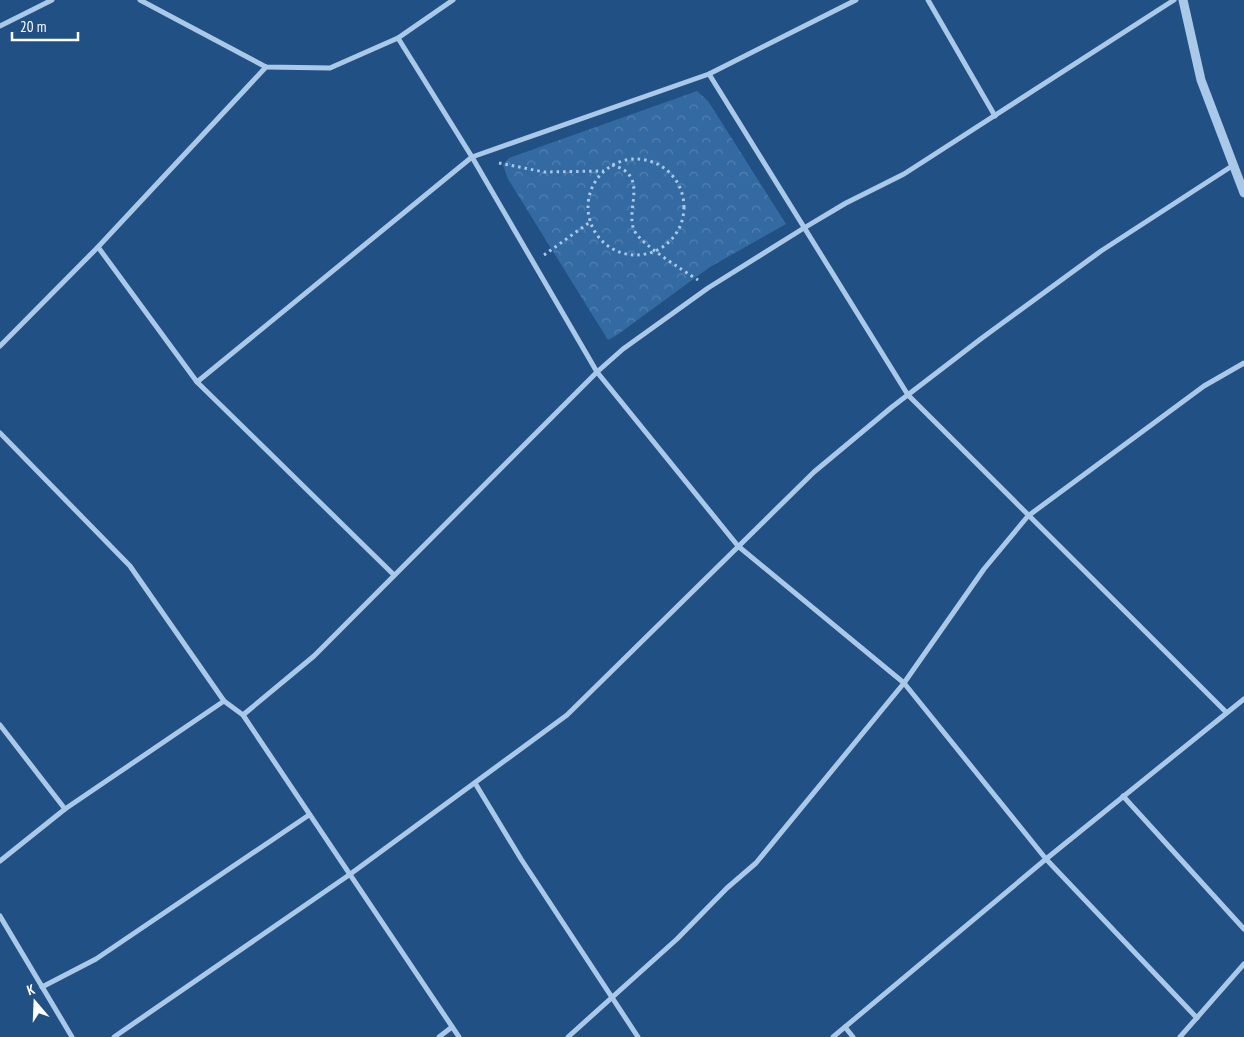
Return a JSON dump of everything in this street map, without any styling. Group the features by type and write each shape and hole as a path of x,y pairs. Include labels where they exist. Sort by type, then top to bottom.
{"street":[{"path":"0,26 52,0"},
{"path":"140,0 266,67 330,68 398,38 453,0"},
{"path":"196,382 472,157 709,74 856,0"},
{"path":"928,0 995,116"},
{"path":"243,715 314,656 597,372 623,349 708,288 846,203 904,174 1174,0"},
{"path":"1183,0 1201,80 1232,166 1244,193"},
{"path":"398,38 472,157 597,372 738,546 904,682 1046,858 1197,1018"},
{"path":"0,346 98,247 266,67"},
{"path":"709,74 908,395 1226,712"},
{"path":"114,1037 349,875 568,715 814,472 908,395 1101,251 1232,166"},
{"path":"98,247 196,382 394,574"},
{"path":"568,1037 756,863 904,682 984,569 1028,516 1204,386 1244,363"},
{"path":"0,433 130,566 224,701 243,715 459,1037"},
{"path":"833,1037 1046,858 1244,699"},
{"path":"0,861 65,809 224,701"},
{"path":"0,725 65,809"},
{"path":"475,783 521,859 638,1037"},
{"path":"1123,796 1244,930"},
{"path":"42,987 96,959 309,815"},
{"path":"0,916 72,1037"},
{"path":"1180,1037 1244,964"},
{"path":"439,1037 452,1027"},
{"path":"845,1027 853,1037"},
{"path":"1185,1032 1189,1037"}],"path":[{"path":"472,157 544,172 605,171"},
{"path":"642,159 657,163 670,172 680,185 684,200 684,215 678,230 669,242 656,251 640,255 625,254 610,248 598,237 590,222 588,206 590,190 599,175 612,165 626,160 642,159"},
{"path":"612,165 620,167 627,173 634,186 634,230 642,241 708,288"},
{"path":"533,262 590,222"}],"green space":[{"path":"697,91 708,101 786,224 710,267 608,340 508,179 503,165 509,158"}]}
